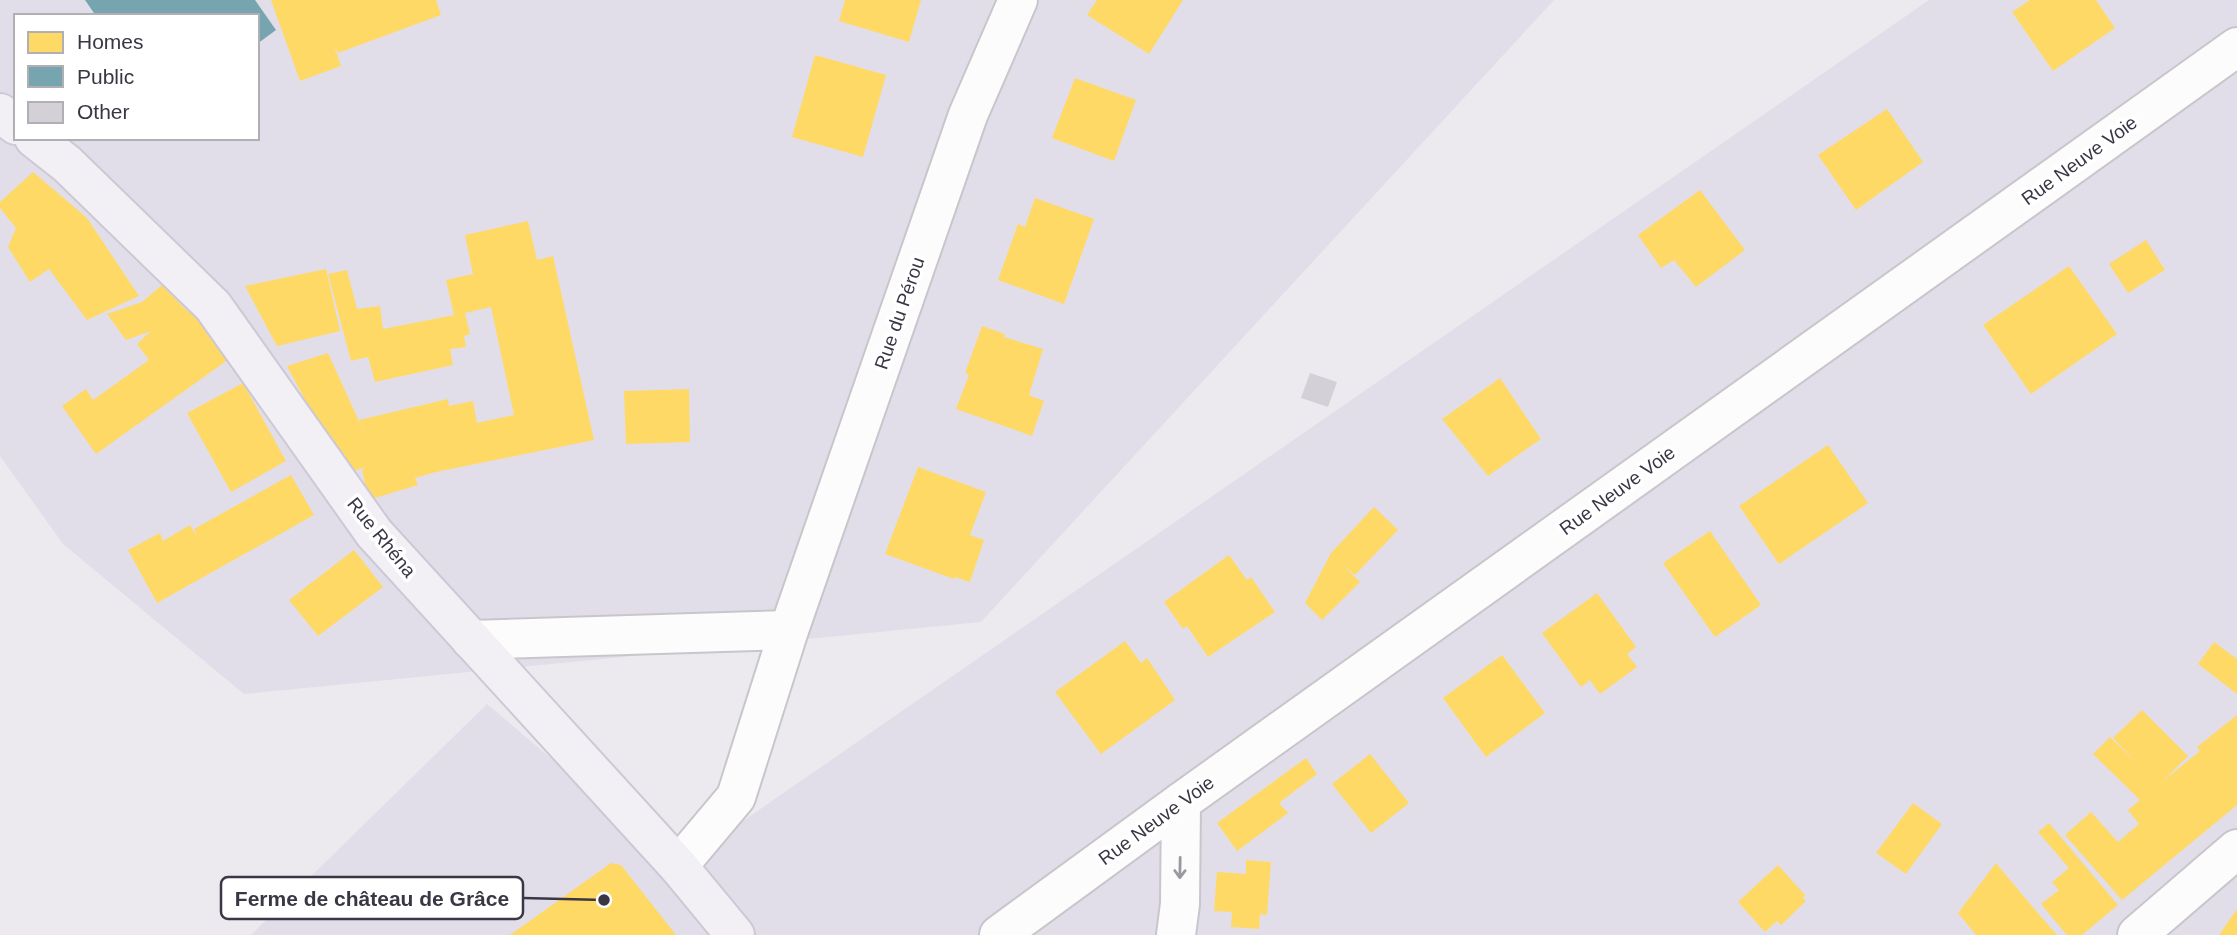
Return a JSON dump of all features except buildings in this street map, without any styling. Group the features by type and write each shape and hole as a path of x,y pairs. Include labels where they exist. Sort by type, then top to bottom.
{"street":[{"name":"Rue du Pérou","path":"678,866 736,797 789,630 968,115 1018,0"},
{"name":"Rue Neuve Voie","path":"999,935 2237,47"},
{"name":"Rue Rhéna","path":"37,140 67,164 213,306 374,533 678,866 736,935"},
{"path":"471,640 789,630"},
{"path":"1176,935 1180,904 1181,802"},
{"path":"2137,935 2237,849"}],"shaded area":[{"path":"0,0 1554,0 981,622 244,694 63,544 0,456"},
{"path":"1929,0 2237,0 2237,935 251,935 487,704 678,866"}],"place":[{"name":"Ferme de château de Grâce","path":"604,900"}]}
